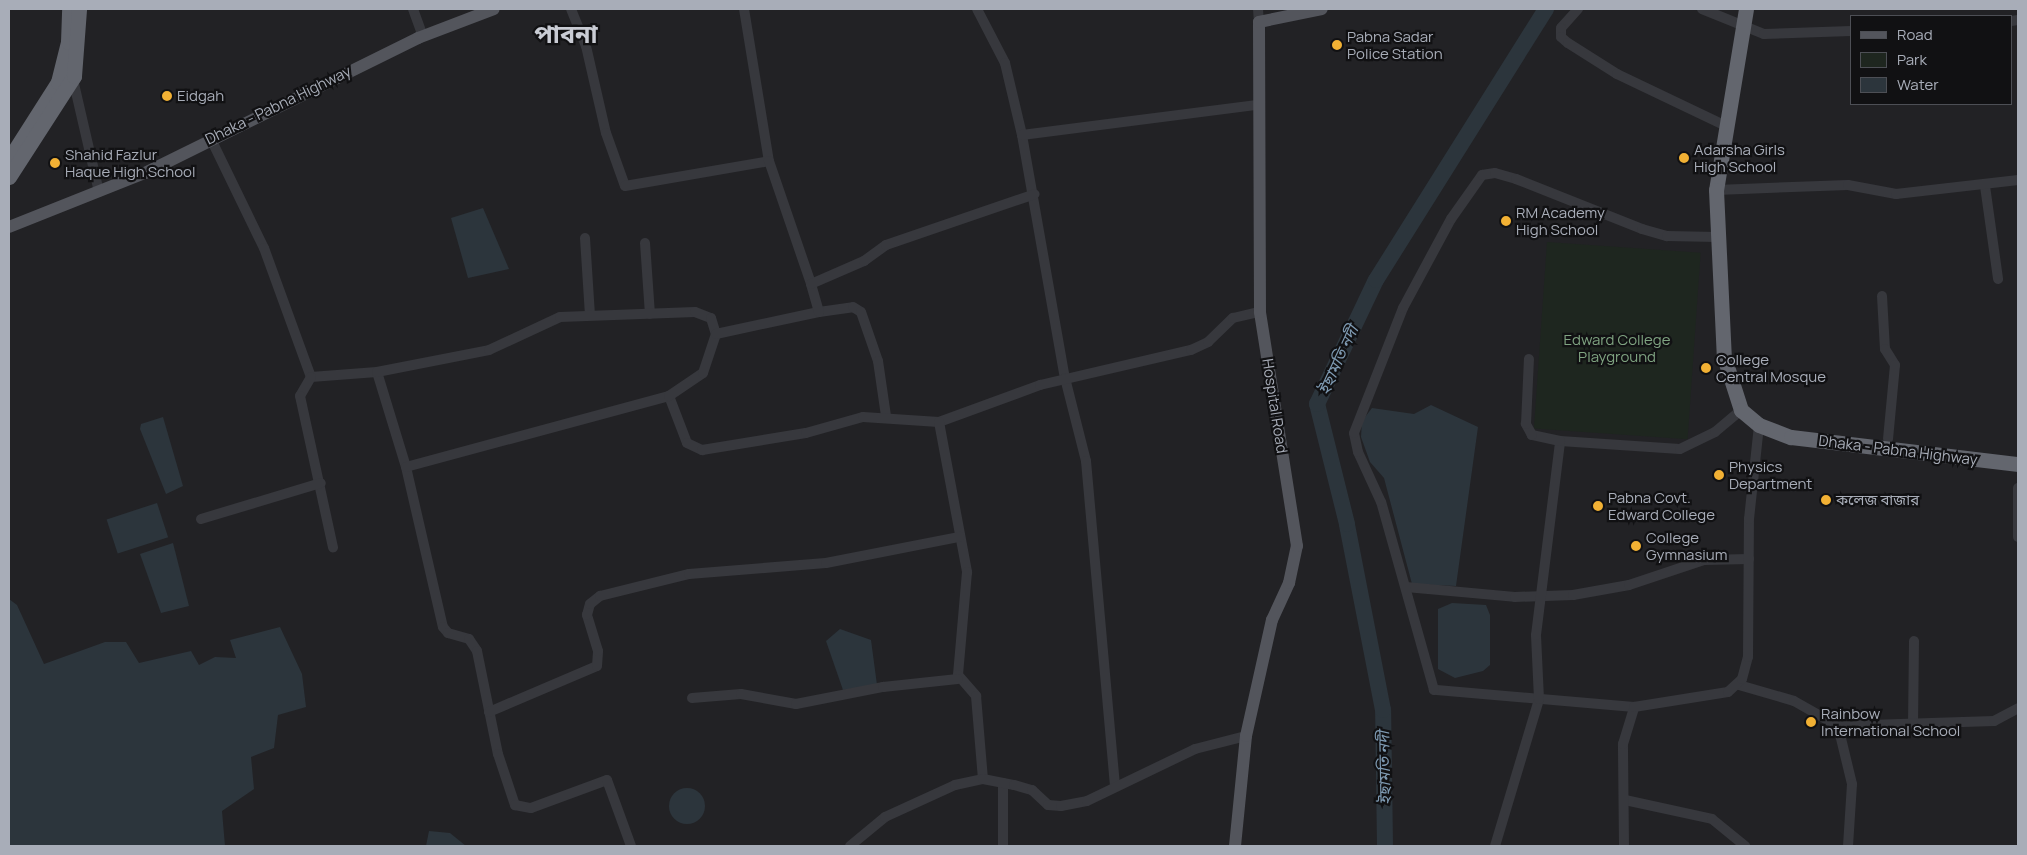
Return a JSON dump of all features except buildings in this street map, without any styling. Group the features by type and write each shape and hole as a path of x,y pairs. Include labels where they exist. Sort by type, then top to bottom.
{"highway":[{"path":"9,159 68,72 69,9"},
{"path":"9,177 68,72 79,9"},
{"path":"1741,410 1724,357 1716,190 1724,125 1746,9"},
{"name":"Dhaka - Pabna Highway","path":"1741,410 1759,425 1780,430 1791,437 2018,464"},
{"name":"Dhaka - Pabna Highway","path":"1780,430 1794,428 2018,454"}],"main road":[{"name":"Dhaka - Pabna Highway","path":"9,227 145,173 210,137 423,36 494,9"},
{"path":"1259,22 1322,9"},
{"name":"Hospital Road","path":"1234,846 1246,736 1272,620 1289,583 1297,546 1260,312 1257,105 1259,22"}],"street":[{"path":"413,9 423,36"},
{"path":"571,9 586,46 606,133 625,186 769,161"},
{"path":"744,9 769,161 819,312"},
{"path":"977,9 1005,63 1035,194 1065,378 1086,461 1115,786"},
{"path":"1258,9 1259,22"},
{"path":"1578,9 1562,28 1561,37 1568,43 1634,83 1724,125"},
{"path":"1702,9 1742,28 1784,36 1850,31"},
{"path":"68,72 99,192"},
{"path":"1022,135 1257,105"},
{"path":"210,137 264,248 312,377"},
{"path":"1717,237 1667,236 1642,229 1516,179 1494,173 1482,175 1451,219 1403,308 1354,433 1358,452 1381,502 1434,690 1634,707 1704,697 1739,684 1794,701 1838,726 1994,721 2018,708"},
{"path":"1716,190 1848,185 1896,194 1985,186 2018,180"},
{"path":"1985,186 1998,279"},
{"path":"811,284 864,261 886,245 1035,194"},
{"path":"585,238 590,315"},
{"path":"645,243 650,314"},
{"path":"1882,296 1885,349 1895,365 1888,439"},
{"path":"716,334 819,312 853,307 861,312 878,361 886,416"},
{"path":"669,396 687,443 702,450 886,416 939,422 1065,378 1191,350 1208,342 1232,318 1260,312"},
{"path":"312,377 377,372 489,350 524,338 548,321 590,315 706,314 716,334 703,373 669,396 406,467"},
{"path":"1530,359 1526,424 1532,434 1560,441 1680,449 1715,432 1741,410"},
{"path":"377,372 406,467 443,627 473,643 498,754 518,808 531,808 607,780 631,846"},
{"path":"312,377 300,396 321,483 332,547"},
{"path":"939,422 967,572 958,679"},
{"path":"1739,684 1748,657 1749,559 1759,425"},
{"path":"1494,846 1539,699 1536,635 1544,595 1560,441"},
{"path":"201,519 321,483"},
{"path":"2018,488 2018,537"},
{"path":"489,712 597,666 598,651 587,615 590,604 600,596 689,574 826,563 959,537"},
{"path":"1406,587 1467,595 1544,595 1629,585 1704,560 1749,559"},
{"path":"1913,724 1914,641"},
{"path":"692,698 741,694 796,704 883,687 958,679 976,696 983,779"},
{"path":"1624,846 1623,744 1634,707"},
{"path":"1838,726 1852,784 1848,846"},
{"path":"850,846 884,818 920,798 983,779 1032,790 1048,805 1060,806 1087,801 1195,749 1246,736"},
{"path":"1003,783 1003,846"},
{"path":"1625,800 1712,819 1745,846"}],"shaded area":[{"path":"9,9 2018,9 2018,846 9,846"}],"green space":[{"name":"Edward College Playground","path":"1547,242 1701,253 1688,439 1534,429"}],"water":[{"path":"483,208 509,269 468,278 451,218"},
{"path":"1431,405 1478,427 1456,586 1412,584 1384,478 1370,462 1361,437 1362,421 1372,408 1414,414"},
{"path":"163,417 183,486 166,494 140,429 141,424"},
{"path":"157,503 168,537 118,554 107,519"},
{"path":"173,543 189,606 161,613 140,554"},
{"path":"9,599 17,605 44,664 105,642 126,642 139,663 191,651 199,665 215,657 236,658 230,640 280,627 302,674 306,707 278,715 274,748 251,757 254,789 222,811 225,846 9,846"},
{"path":"1452,603 1486,605 1490,615 1490,665 1483,671 1455,678 1438,669 1438,609"},
{"path":"840,629 871,640 877,685 843,690 826,641"},
{"path":"687,788 694,789 700,793 704,799 704,813 700,819 694,823 687,824 680,823 674,819 670,813 669,806 670,799 674,793 680,789"},
{"path":"429,831 450,833 466,846 426,846"}],"waterway":[{"name":"ইছামতি নদী","path":"1385,846 1383,710 1347,524 1317,404 1376,280 1546,9"}],"place":[{"name":"Pabna Sadar Police Station","path":"1337,45"},
{"name":"Eidgah","path":"167,96"},
{"name":"Adarsha Girls High School","path":"1684,158"},
{"name":"Shahid Fazlur Haque High School","path":"55,163"},
{"name":"RM Academy High School","path":"1506,221"},
{"name":"College Central Mosque","path":"1706,368"},
{"name":"Physics Department","path":"1719,475"},
{"name":"কলেজ বাজার","path":"1826,500"},
{"name":"Pabna Covt. Edward College","path":"1598,506"},
{"name":"College Gymnasium","path":"1636,546"},
{"name":"Rainbow International School","path":"1811,722"}],"district":[{"name":"পাবনা","path":"566,34"}]}
